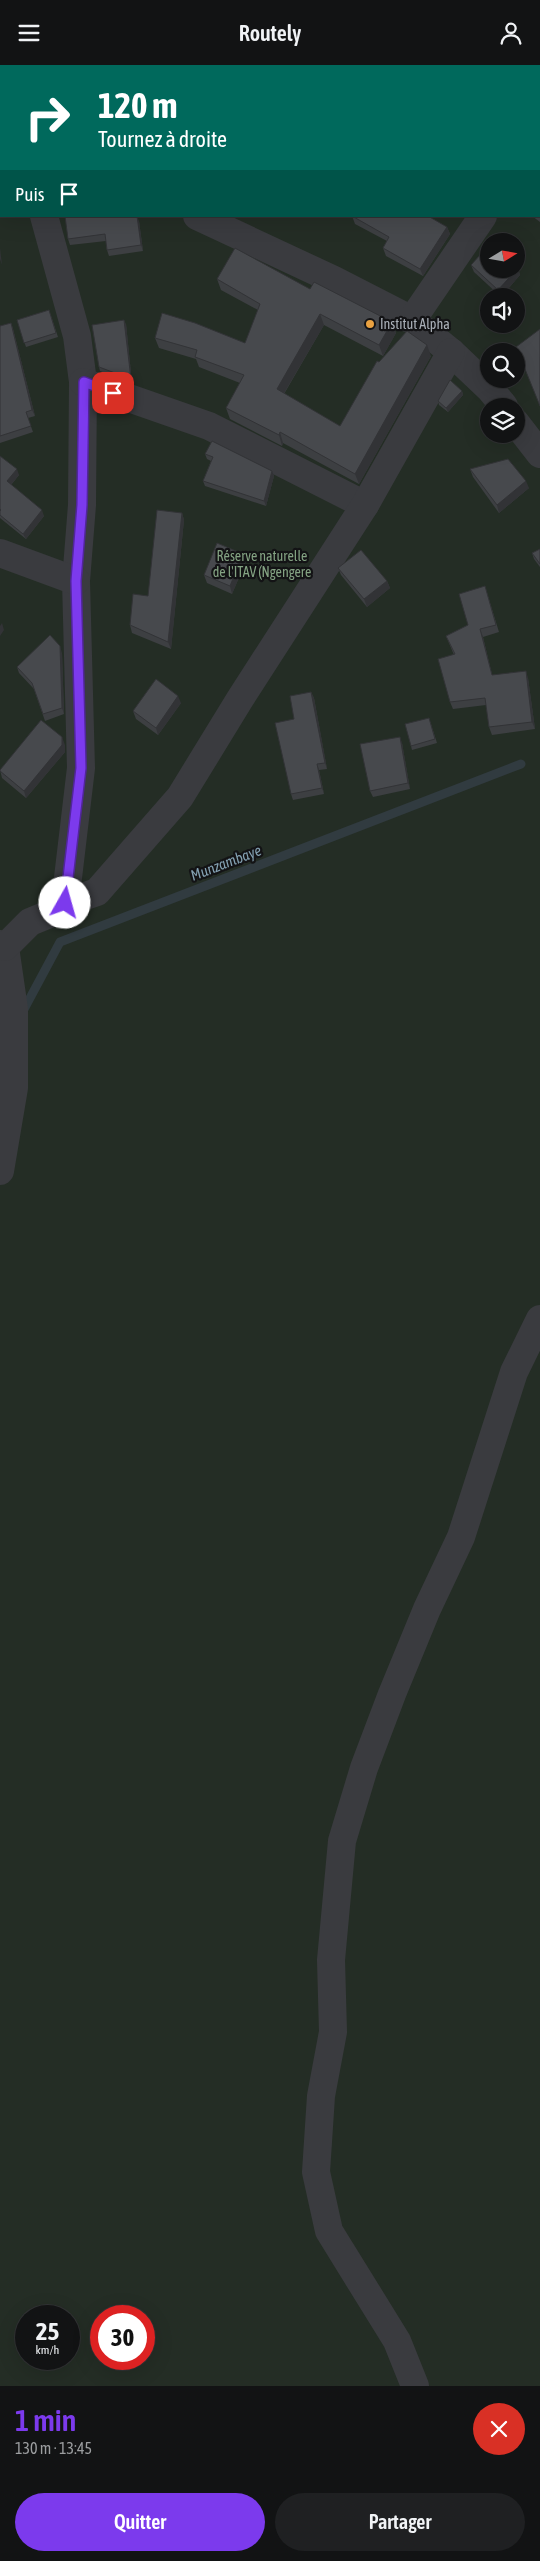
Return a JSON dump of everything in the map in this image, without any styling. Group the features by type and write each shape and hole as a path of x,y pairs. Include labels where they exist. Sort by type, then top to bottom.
{"street":[{"path":"44,217 77,336 84,382 82,505 76,581 81,768 65,903"},
{"path":"199,217 334,280 412,320 452,352 497,398"},
{"path":"412,320 482,217"},
{"path":"0,1171 14,1088 14,1009 3,945 30,922 52,913 65,903 97,892 180,797 365,505 452,352"},
{"path":"84,382 209,426 365,505"},
{"path":"525,435 540,454"},
{"path":"0,553 76,581"},
{"path":"415,2386 397,2341 329,2231 316,2172 321,2096 333,2032 331,1960 342,1841 364,1768 392,1694 427,1609 461,1537 514,1372 540,1319"}],"green space":[{"name":"Réserve naturelle de l'ITAV (Ngengere","path":"0,217 540,217 540,2386 0,2386"}],"building":[{"path":"65,217 137,217 141,245 107,250 105,234 68,239"},
{"path":"354,217 430,217 447,227 420,269 383,248 389,237"},
{"path":"235,248 310,289 314,282 392,322 379,345 320,314 277,389 340,426 377,361 379,362 407,331 427,345 355,474 280,432 279,435 226,408 244,375 195,357 197,350 155,338 162,313 195,323 245,343 260,304 217,279"},
{"path":"480,255 480,273 471,265"},
{"path":"485,278 509,278 500,288 496,288"},
{"path":"49,310 56,333 24,343 17,320"},
{"path":"124,320 131,379 99,367 92,325"},
{"path":"11,323 32,410 26,412 31,426 0,436 0,326"},
{"path":"540,329 540,406 525,369 525,343 521,343"},
{"path":"450,380 462,391 446,408 438,401"},
{"path":"212,441 272,471 264,501 203,481 213,457 205,454"},
{"path":"0,456 17,469 7,481 42,510 23,534 0,515"},
{"path":"508,459 526,481 497,505 470,469"},
{"path":"157,510 182,513 168,642 130,625 133,594 148,596"},
{"path":"217,543 243,554 230,586 204,575"},
{"path":"540,549 540,564 532,553"},
{"path":"361,550 387,581 364,599 338,568"},
{"path":"485,586 496,625 480,629 492,675 526,671 532,722 489,727 485,698 450,702 438,659 455,654 446,636 468,625 459,594"},
{"path":"50,635 60,646 62,708 43,714 32,683 17,667"},
{"path":"156,679 178,696 156,728 133,711"},
{"path":"311,692 325,763 317,764 322,788 291,794 275,723 294,719 290,696"},
{"path":"429,718 435,739 411,746 405,724"},
{"path":"41,720 62,737 62,745 24,791 0,770"},
{"path":"400,737 408,783 370,791 360,744"}],"waterway":[{"name":"Munzambaye","path":"22,1013 60,942 521,764"}],"place":[{"name":"Institut Alpha","path":"370,324"}],"route":[{"path":"65,903 81,768 76,581 82,505 81,445 84,382 113,393"}]}
